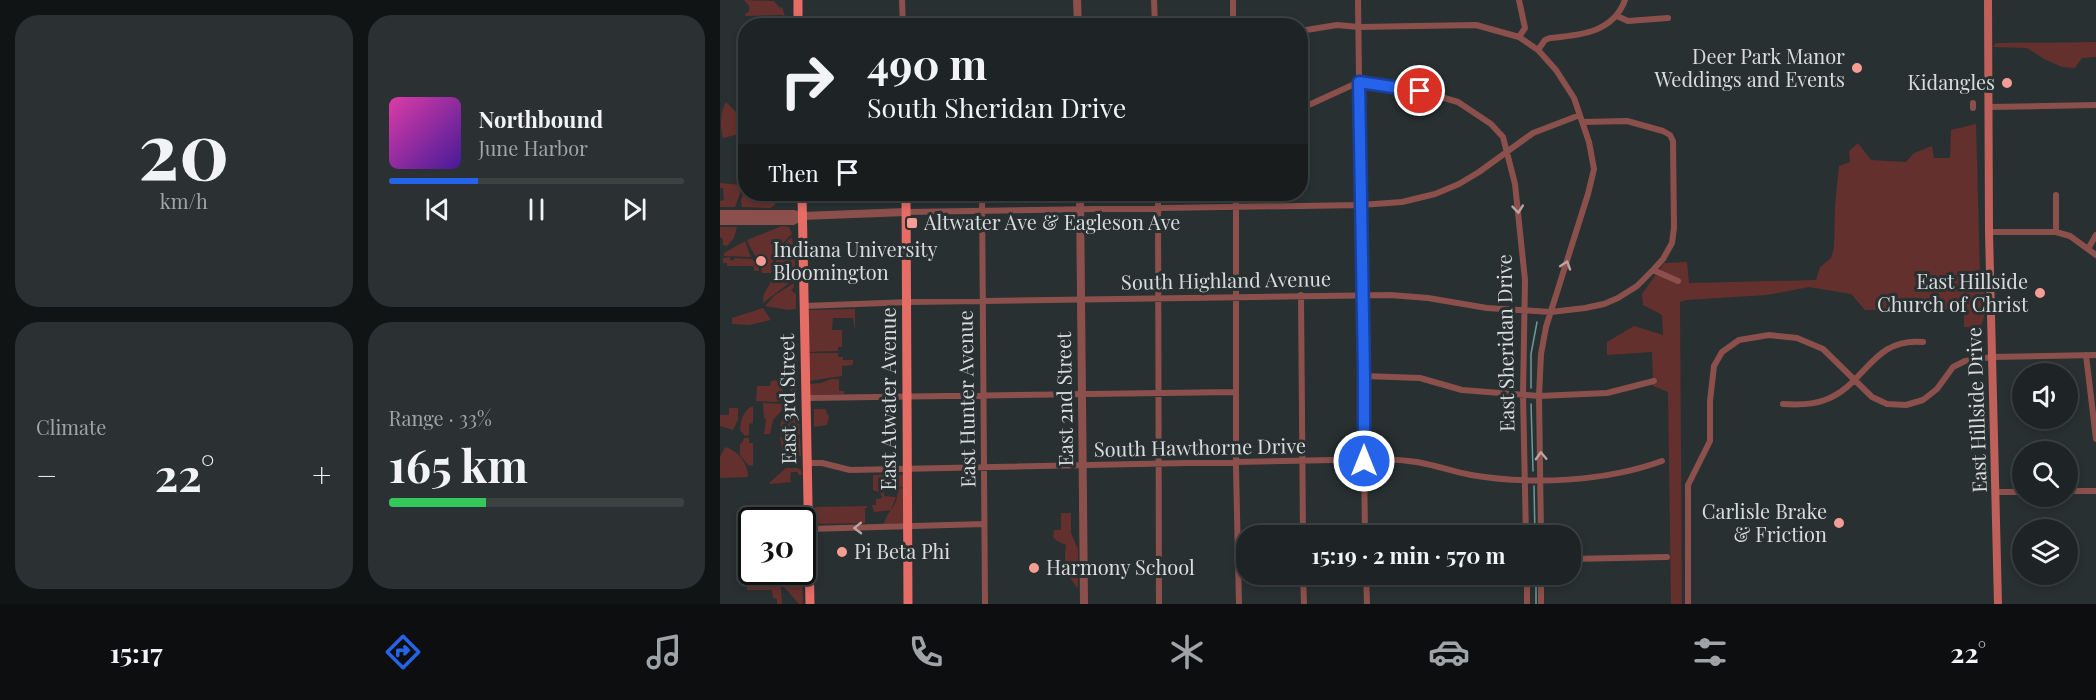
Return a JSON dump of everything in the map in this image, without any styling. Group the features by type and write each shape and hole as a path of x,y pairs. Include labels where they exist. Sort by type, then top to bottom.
{"main road":[{"path":"798,0 798,18"},
{"name":"East Hillside Drive","path":"1988,0 1989,232 1998,604"},
{"name":"East 3rd Street","path":"802,201 808,507"},
{"name":"East Atwater Avenue","path":"906,201 908,604"},
{"name":"East 3rd Street","path":"809,585 810,604"}],"street":[{"path":"798,0 806,0"},
{"path":"902,0 903,18"},
{"path":"1077,0 1078,18"},
{"path":"1154,0 1155,18"},
{"path":"1233,0 1233,18"},
{"path":"1358,0 1365,525"},
{"path":"1519,0 1525,28 1520,38"},
{"path":"1538,50 1545,40 1550,38 1587,32 1605,26 1617,16 1625,0"},
{"path":"1617,16 1628,21 1668,18"},
{"path":"1308,30 1354,25 1359,27 1476,25 1520,38 1538,50 1566,84 1583,122 1592,154 1593,175 1551,312 1541,354 1539,396 1541,525"},
{"path":"1308,105 1359,82"},
{"name":"East Sheridan Drive","path":"1359,82 1406,87 1458,102 1494,127 1503,137 1515,184 1525,311 1523,396 1526,525"},
{"path":"1989,107 2096,105"},
{"path":"720,214 794,214 802,216 1080,208 1360,205 1402,202 1435,194 1459,184 1533,133 1580,115"},
{"name":"South Highland Avenue","path":"804,306 1301,295 1390,295 1428,298 1487,309 1551,312 1604,304 1637,286 1668,252 1673,236 1673,150 1670,135 1663,131 1617,120 1583,122"},
{"path":"2056,195 2056,232"},
{"name":"East Hunter Avenue","path":"982,201 985,604"},
{"name":"East 2nd Street","path":"1080,201 1084,604"},
{"path":"1158,201 1159,604"},
{"path":"1235,201 1239,604"},
{"path":"720,221 793,221 802,216"},
{"path":"1989,232 2056,232 2070,236 2096,255"},
{"path":"2088,249 2096,235"},
{"path":"1653,270 1678,281"},
{"path":"1301,295 1303,525"},
{"path":"1688,604 1688,485 1710,441 1714,366 1722,352 1739,340 1769,335 1797,338 1823,349 1872,397 1887,404 1906,405 1923,400 1936,389 1953,367 1965,361 1992,357 2096,355"},
{"path":"1783,404 1813,404 1827,400 1842,391 1877,357 1892,346 1907,340 1923,342"},
{"path":"2085,355 2096,439"},
{"path":"1364,376 1420,378 1462,390 1523,396 1607,393 1654,381"},
{"path":"805,398 1236,392"},
{"name":"South Hawthorne Drive","path":"807,463 822,463 850,470 1406,460 1490,478 1541,479 1592,478 1643,468 1662,461"},
{"path":"2078,491 2096,491"},
{"path":"1995,492 2012,492"},
{"path":"816,529 984,524"},
{"path":"1581,559 1667,557"},
{"path":"1303,585 1304,604"},
{"path":"1366,585 1367,604"},
{"path":"1527,585 1527,604"},
{"path":"1541,585 1541,604"}],"shaded area":[{"path":"744,0 774,1 780,8 782,7 785,17 782,15 745,16 749,12 749,6"},
{"path":"2096,42 2096,57 2082,58 2075,68 2062,67 2027,48 1993,47 1996,43"},
{"path":"726,102 736,112 738,132 723,138 721,120"},
{"path":"1976,124 1980,273 1986,300 1980,328 1964,327 1964,309 1865,310 1851,294 1809,287 1767,295 1680,302 1682,604 1671,604 1668,392 1653,386 1652,352 1607,355 1607,342 1634,326 1663,335 1662,315 1643,305 1642,294 1664,263 1687,262 1689,283 1816,280 1820,267 1831,258 1834,248 1839,166 1850,162 1849,151 1858,143 1871,160 1906,162 1914,153 1932,146 1934,158 1950,158 1951,130"},
{"path":"720,183 738,185 738,199 735,207 720,207 720,201 724,200 723,188 720,188"},
{"path":"741,201 776,201 775,205 770,208 742,207"},
{"path":"782,226 789,227 792,234 777,251 771,273 762,273 760,264 747,240"},
{"path":"720,227 737,227 734,238 727,246 723,245 723,239 720,237"},
{"path":"792,237 795,281 789,281 774,274 778,254"},
{"path":"745,241 751,257 724,256 724,253"},
{"path":"730,257 730,260 734,258 752,259 758,265 759,271 754,271 754,266 727,266 727,263 723,263 723,258"},
{"path":"772,276 789,283 763,303 764,295"},
{"path":"794,283 791,290 796,294 796,309 765,306 775,295"},
{"path":"763,308 771,320 749,325 732,324 732,318"},
{"path":"855,309 855,330 853,318 833,318 832,330 842,330 842,347 838,347 838,351 808,352 808,310"},
{"path":"786,353 792,353 797,359 797,400 793,398 781,361"},
{"path":"809,353 838,353 838,357 843,357 843,360 853,360 853,365 842,366 842,376 809,381"},
{"path":"839,379 839,391 844,391 844,394 810,395 809,384"},
{"path":"776,380 787,400 756,401 757,386 770,386 771,381"},
{"path":"763,403 785,404 786,406 773,420 770,434 764,434 766,419"},
{"path":"753,406 753,423 749,424 749,435 745,436 740,430 741,423 745,413"},
{"path":"729,408 738,408 738,420 733,430 720,426 720,415 729,415"},
{"path":"794,409 798,410 800,435 780,435 782,420"},
{"path":"814,409 825,409 829,417 827,425 814,427"},
{"path":"780,437 800,437 801,456 789,458 783,455"},
{"path":"744,438 749,438 749,443 753,443 753,466 748,465 740,455 740,444"},
{"path":"725,447 734,451 742,459 747,468 748,477 720,478 720,457"},
{"path":"786,468 797,468 801,470 802,475 791,472 792,482 769,483"},
{"path":"873,475 903,475 904,487 895,488 894,483 884,483 884,496 896,497 891,510 874,512 872,505 876,505 876,499 882,498 881,493 873,490"},
{"path":"904,488 904,523 884,524 896,501 898,489"},
{"path":"867,506 865,523 816,524 815,507"},
{"path":"1061,513 1071,513 1071,533 1078,549 1078,588 1066,568 1066,545 1053,537 1054,530 1061,530"},
{"path":"747,585 779,585 782,604 777,604 772,590 747,590"},
{"path":"782,585 802,585 803,604 799,604"}],"waterway":[{"path":"1531,388 1531,354 1537,322"},
{"path":"1531,404 1533,471"},
{"path":"1534,486 1535,525"},
{"path":"1536,585 1536,604"}],"place":[{"name":"Deer Park Manor Weddings and Events","path":"1857,68"},
{"name":"Kidangles","path":"2007,83"},
{"name":"Altwater Ave & Eagleson Ave","path":"912,223"},
{"name":"Indiana University Bloomington","path":"761,261"},
{"name":"East Hillside Church of Christ","path":"2040,293"},
{"name":"Carlisle Brake & Friction","path":"1839,523"},
{"name":"Pi Beta Phi","path":"842,552"},
{"name":"Harmony School","path":"1034,568"}],"route":[{"path":"1364,461 1359,82 1406,87 1420,91"}]}
